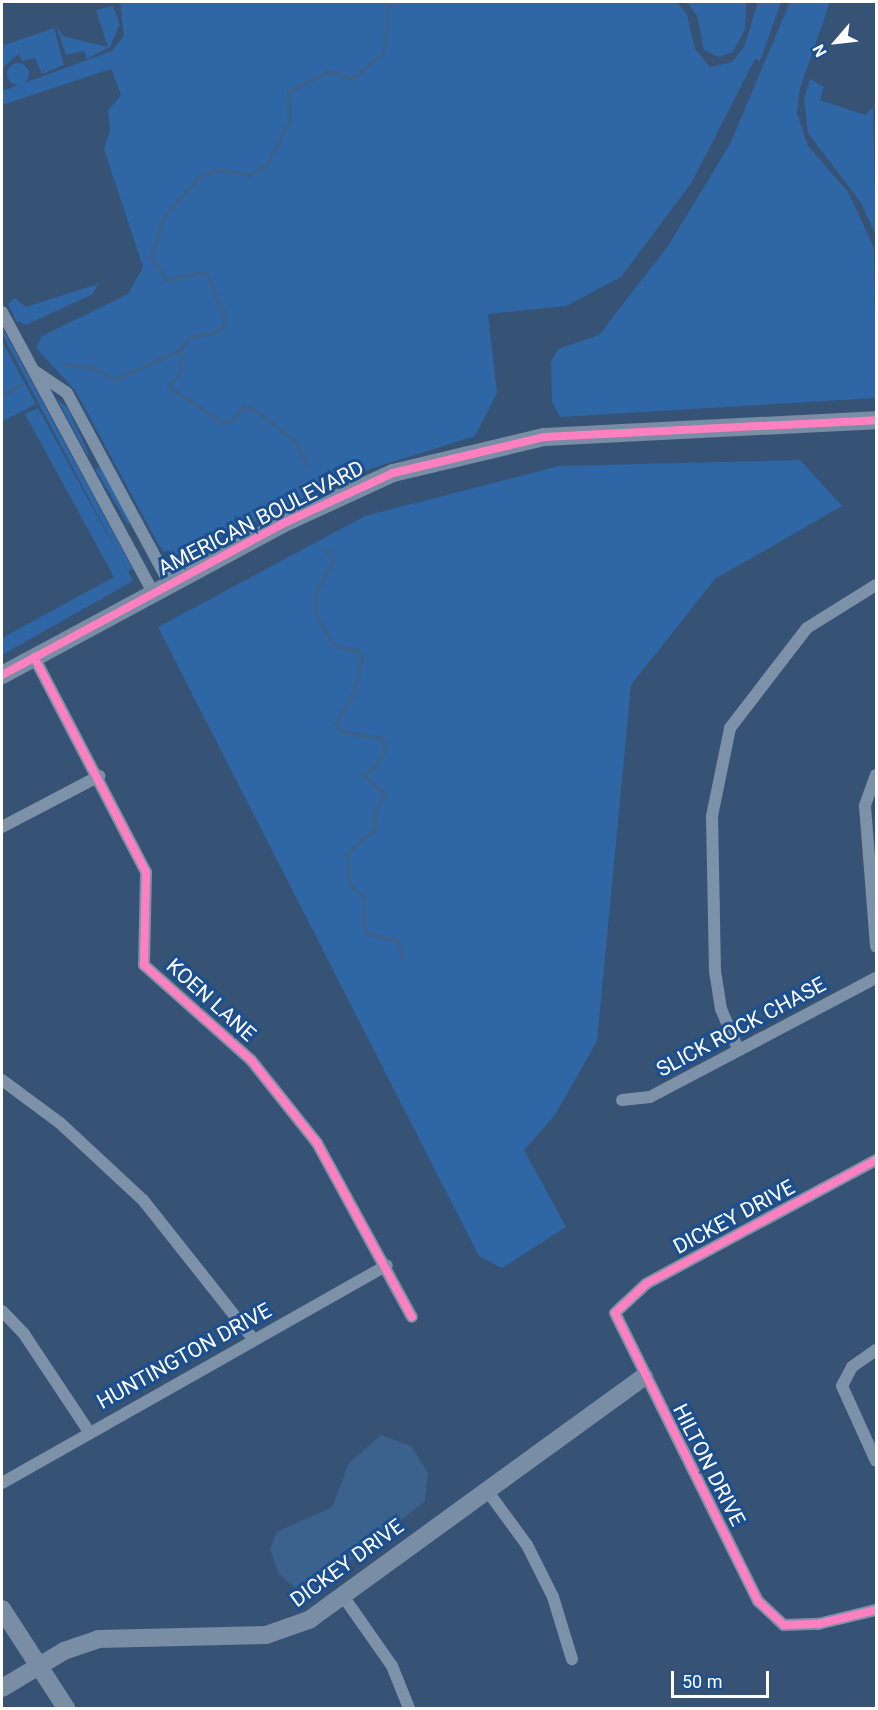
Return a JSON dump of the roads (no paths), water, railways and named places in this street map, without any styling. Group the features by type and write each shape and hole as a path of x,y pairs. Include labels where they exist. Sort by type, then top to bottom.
{"street":[{"path":"2,312 153,592"},
{"path":"36,372 66,393 170,584"},
{"name":"AMERICAN BOULEVARD","path":"2,675 153,592 357,487 480,448 544,437 876,420"},
{"path":"738,1049 721,1009 716,971 711,816 730,728 807,628 876,585"},
{"name":"KOEN LANE","path":"34,657 99,776 147,872 144,965 251,1060 317,1143 387,1265 412,1317"},
{"path":"876,775 865,806 876,946"},
{"path":"2,827 99,776"},
{"name":"SLICK ROCK CHASE","path":"622,1100 650,1097 876,978"},
{"path":"2,1080 60,1123 142,1200 253,1339"},
{"name":"DICKEY DRIVE","path":"615,1313 646,1284 876,1160"},
{"name":"HUNTINGTON DRIVE","path":"2,1483 387,1265"},
{"path":"2,1311 24,1334 89,1432"},
{"name":"HILTON DRIVE","path":"615,1313 644,1377 758,1601 784,1625 818,1624 876,1610"},
{"path":"876,1350 844,1380 845,1401 876,1461"},
{"name":"DICKEY DRIVE","path":"2,1688 36,1668 98,1639 266,1635 309,1620 486,1489 644,1377"},
{"path":"486,1489 527,1545 553,1598 572,1659"},
{"path":"343,1596 392,1666 409,1708"},
{"path":"2,1609 36,1668 66,1708"}],"waterway":[{"path":"307,464 296,442 262,415 244,406 233,421 223,423 169,387 181,373 182,347 192,337 215,333 225,324 224,313 206,273 167,280 151,258 164,217 199,178 218,170 251,175 266,166 290,122 289,92 328,72 353,79 384,53 390,2"},
{"path":"65,365 94,368 114,380 182,350"},
{"path":"2,396 21,385"},
{"path":"327,549 333,562 316,593 315,613 334,646 358,651 362,657 356,689 336,725 344,733 381,738 386,748 376,767 364,775 386,796 376,809 375,830 347,854 350,885 365,898 365,933 398,941 403,959"}]}
